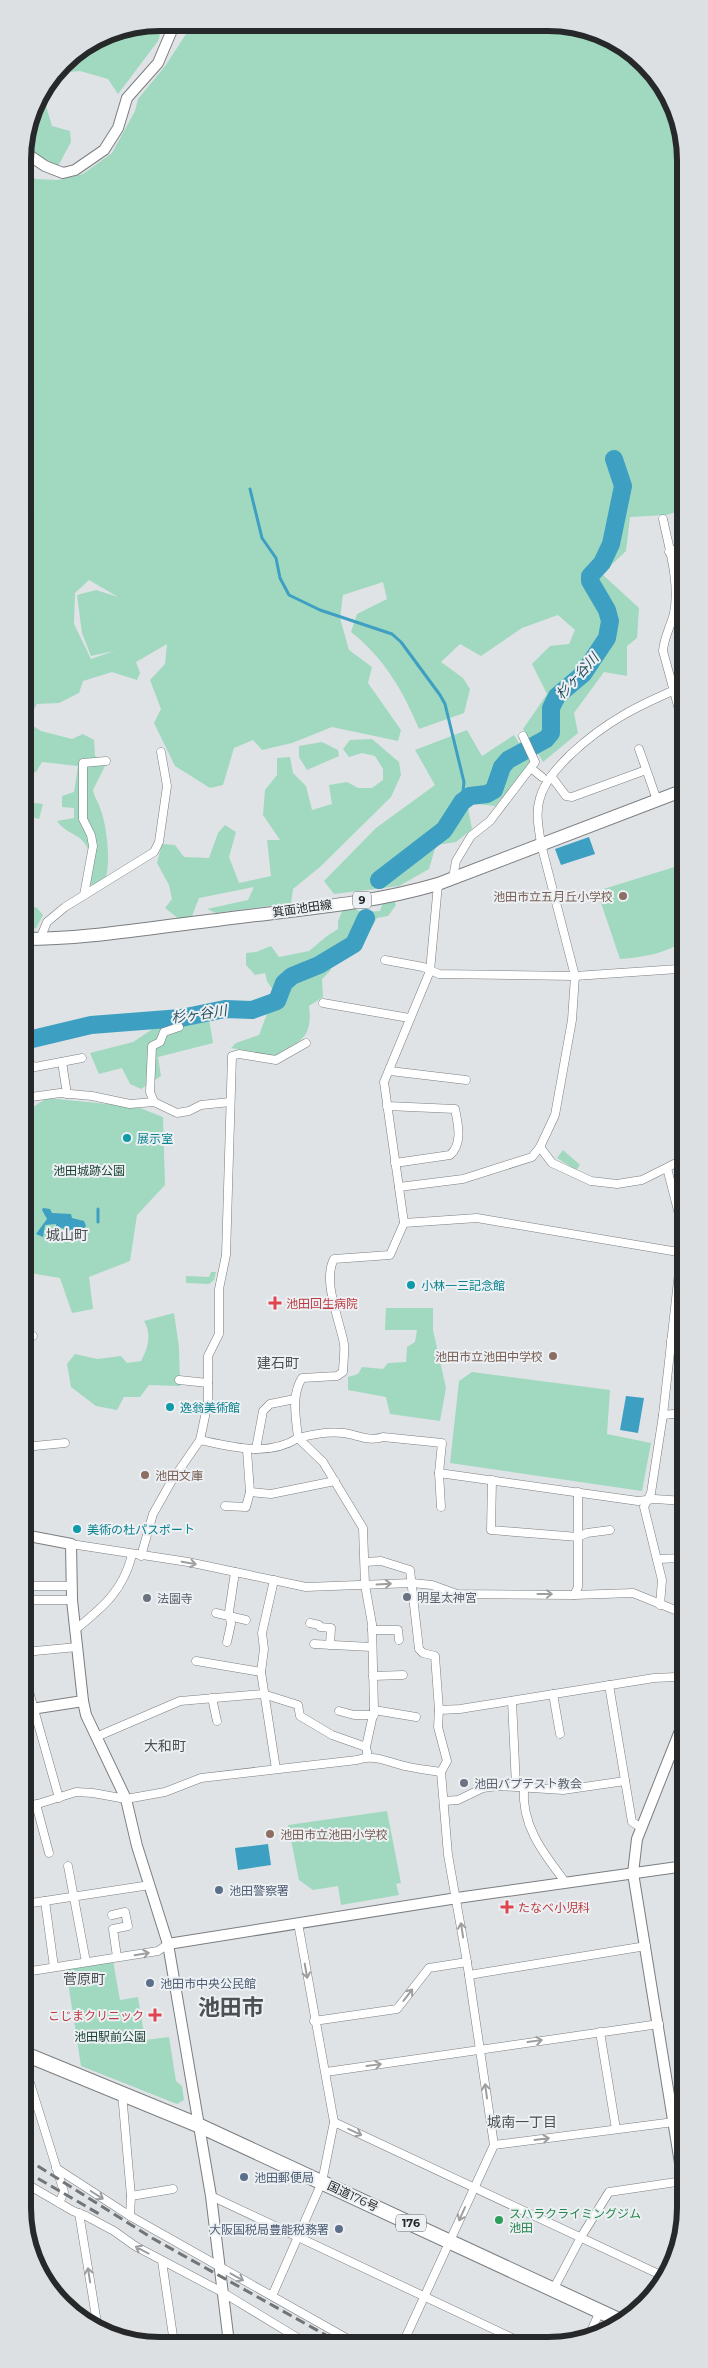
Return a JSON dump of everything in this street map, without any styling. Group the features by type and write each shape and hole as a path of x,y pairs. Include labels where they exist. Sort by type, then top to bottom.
{"highway":[{"name":"国道176号","path":"31,2057 198,2125 554,2288 614,2318"}],"main road":[{"name":"箕面池田線","path":"32,939 86,936 286,911 408,893 438,884 677,793"}],"street":[{"path":"32,157 45,166 63,173 75,170 104,150 118,128 127,98 158,63 170,32"},
{"path":"663,519 675,592 674,614 663,651 677,706"},
{"path":"669,552 677,550"},
{"path":"399,1187 463,1179 532,1157 540,1147 555,1115 572,1020 575,976 541,844 538,805 551,776 593,733 626,712 677,689"},
{"path":"452,878 456,861 471,836 490,821 536,762 523,736"},
{"path":"639,749 657,800"},
{"path":"40,939 47,922 65,906 154,852 159,842 167,786 161,752"},
{"path":"84,895 93,846 91,835 83,819 83,763 106,761"},
{"path":"532,769 542,777"},
{"path":"551,776 566,796 572,797 646,770"},
{"path":"368,1757 366,1747 374,1712 372,1630 364,1585 365,1562 362,1528 323,1462 298,1438 296,1386 302,1378 337,1376 343,1372 344,1346 335,1314 330,1267 334,1259 390,1255 404,1223 384,1082 430,971 438,884"},
{"path":"385,960 423,967 439,974 575,976 677,967"},
{"path":"323,1004 409,1018"},
{"path":"154,1102 150,1092 152,1046 160,1042 164,1032 179,1027"},
{"path":"141,1556 153,1514 171,1482 200,1440 208,1402 208,1356 219,1334 219,1289 226,1255 232,1056 238,1054 276,1060 306,1043"},
{"path":"32,1065 36,1067 82,1058"},
{"path":"62,1062 67,1094"},
{"path":"390,1071 466,1080"},
{"path":"32,1096 60,1092 130,1104 154,1102 177,1113 189,1111 201,1105 230,1102"},
{"path":"388,1106 455,1109 459,1132 455,1150 450,1155 395,1163"},
{"path":"540,1147 552,1163 592,1181 617,1184 642,1180 677,1163"},
{"path":"668,1168 676,1203"},
{"path":"404,1223 477,1218 676,1252"},
{"path":"660,1605 662,1580 644,1507 646,1500 651,1494 676,1301"},
{"path":"671,1341 676,1340"},
{"path":"179,1380 208,1383"},
{"path":"256,1449 263,1411 270,1404 295,1399"},
{"path":"662,1415 676,1414"},
{"path":"200,1440 247,1450 288,1445 298,1438 318,1433 344,1433 376,1440 383,1437 442,1443 439,1473 441,1507"},
{"path":"31,1446 65,1443"},
{"path":"225,1506 246,1507 250,1492 247,1450"},
{"path":"439,1473 638,1501 676,1500"},
{"path":"492,1480 491,1530 578,1537 587,1533 610,1530"},
{"path":"250,1492 271,1494 335,1481"},
{"path":"574,1595 578,1587 578,1492"},
{"path":"31,1537 132,1555 188,1562 306,1587 412,1583 432,1585 457,1594 574,1595 633,1593 676,1611"},
{"path":"71,1544 72,1600 83,1701 86,1715 126,1799 137,1846 168,1944 210,2196 228,2337"},
{"path":"75,1630 117,1592 128,1572 132,1555"},
{"path":"657,1559 676,1558"},
{"path":"365,1562 381,1561 410,1570 419,1649 423,1653 435,1656 439,1710 438,1728 447,1761 441,1772 448,1855 457,1898 494,2145 426,2297 406,2337"},
{"path":"227,1642 232,1624 230,1617 235,1572"},
{"path":"274,1580 262,1633 264,1649 262,1672 263,1694 276,1769"},
{"path":"31,1586 72,1586"},
{"path":"31,1600 72,1600"},
{"path":"216,1613 246,1620"},
{"path":"310,1623 320,1627 331,1628 330,1646"},
{"path":"372,1630 398,1630 399,1640"},
{"path":"314,1644 371,1647"},
{"path":"31,1651 77,1646"},
{"path":"196,1661 262,1672"},
{"path":"372,1676 403,1675"},
{"path":"439,1710 460,1709 676,1676"},
{"path":"609,1685 632,1822 642,1828"},
{"path":"96,1737 180,1701 263,1694 298,1705 300,1716 332,1735 366,1747"},
{"path":"553,1694 560,1734"},
{"path":"212,1698 216,1721"},
{"path":"31,1710 83,1701"},
{"path":"512,1701 516,1786"},
{"path":"339,1711 354,1715 374,1712 416,1717"},
{"path":"31,1717 59,1798"},
{"path":"676,1740 642,1828 634,1855 633,1873 676,2135"},
{"path":"31,1806 76,1792 126,1799 165,1792 201,1778 357,1760 368,1757 441,1772"},
{"path":"444,1801 458,1800 483,1788 516,1786 562,1790 624,1781"},
{"path":"524,1788 523,1803 526,1820 542,1851 566,1882"},
{"path":"36,1804 49,1853"},
{"path":"68,1866 86,1962"},
{"path":"31,1971 158,1951 168,1944 298,1923 457,1898 676,1867"},
{"path":"31,1903 150,1884"},
{"path":"45,1901 54,1968"},
{"path":"112,1915 125,1912 128,1926 113,1929 117,1958"},
{"path":"272,2296 300,2237 322,2182 334,2122 326,2072 314,2021 298,1923"},
{"path":"469,1975 646,1946"},
{"path":"314,2021 397,2009 429,1968 467,1962"},
{"path":"326,2072 659,2024"},
{"path":"600,2032 616,2129"},
{"path":"31,2087 64,2192 59,2203"},
{"path":"122,2093 132,2196 130,2216"},
{"path":"334,2122 658,2274"},
{"path":"494,2145 674,2122"},
{"path":"56,2168 130,2216 344,2337"},
{"path":"554,2288 608,2192 676,2182"},
{"path":"31,2187 162,2261 222,2292 296,2337"},
{"path":"132,2196 173,2189"},
{"path":"210,2196 510,2337"},
{"path":"79,2213 96,2319"},
{"path":"162,2261 173,2337"},
{"path":"592,2328 600,2311"}],"green space":[{"path":"548,31 573,34 589,38 619,53 639,69 655,89 670,119 677,160 677,512 666,515 630,517 626,551 602,574 639,608 637,638 627,646 627,676 604,672 574,713 578,733 543,762 523,729 547,694 532,664 550,646 569,644 575,630 558,615 522,628 481,656 460,644 441,662 463,678 470,689 464,713 419,729 392,676 374,653 351,632 357,614 387,599 383,582 343,595 340,618 349,650 372,667 368,683 401,730 398,741 332,727 292,743 262,750 253,740 234,748 223,785 210,788 175,766 154,723 161,709 150,680 165,664 167,644 136,662 140,673 137,680 112,672 83,681 79,693 59,703 37,704 32,713 32,176 36,179 58,180 83,174 112,153 135,111 138,99 166,65 187,32","holes":["89,580 118,597 96,590 77,595 82,633 91,656 114,651 91,659 74,624 75,593"]},
{"path":"161,32 158,41 118,94 108,79 80,71 66,72 89,53 119,38 135,34"},
{"path":"51,93 46,106 52,126 70,131 71,142 58,166 32,152 32,143 41,111"},
{"path":"32,725 41,731 72,739 83,734 94,740 95,756 106,764 93,790 103,815 108,846 108,866 104,882 92,886 88,872 89,856 87,847 81,839 65,829 57,821 74,818 74,808 62,807 62,796 74,792 78,766 42,762 36,772 32,773"},
{"path":"467,730 482,756 514,735 531,763 495,806 467,803 472,829 456,842 436,845 429,869 399,886 334,894 324,881 376,828 435,785 415,750"},
{"path":"372,739 399,762 401,775 391,797 320,867 293,889 291,903 216,913 207,909 248,900 254,887 199,898 192,916 179,919 165,908 172,899 169,885 157,863 162,844 175,845 184,857 209,858 218,833 225,825 236,832 229,857 239,883 271,876 267,840 280,840 263,815 265,790 277,775 277,758 290,757 293,773 306,786 312,810 332,804 329,785 347,782 358,788 372,788 383,780 383,769 375,756 362,753 349,757 343,749 350,740"},
{"path":"322,742 338,750 339,756 307,770 299,757 299,746"},
{"path":"32,803 43,804 39,819 32,817"},
{"path":"677,866 677,945 653,954 620,959 597,891"},
{"path":"394,900 396,905 388,916 377,918 367,936 328,963 331,970 322,979 323,997 309,1006 309,1026 303,1038 275,1056 231,1048 236,1043 259,1035 275,993 267,981 265,973 255,975 246,965 246,953 256,952 271,946 279,957 309,951 338,929 338,921 343,909 354,908 361,912 380,911 383,902"},
{"path":"32,906 37,908 43,915 36,928 32,930"},
{"path":"209,1019 213,1043 158,1057 161,1076 141,1089 130,1084 122,1068 99,1074 90,1053 133,1042 157,1026"},
{"name":"池田城跡公園","path":"47,1098 137,1107 163,1117 165,1185 137,1215 130,1261 89,1277 93,1309 72,1313 60,1278 31,1273 32,1108"},
{"path":"563,1150 580,1165 576,1170 557,1158"},
{"path":"211,1272 216,1272 214,1280 209,1284 186,1283 186,1276 209,1277"},
{"path":"386,1308 433,1308 433,1330 446,1388 440,1421 390,1414 386,1397 348,1390 348,1377 358,1374 362,1367 383,1369 388,1363 406,1362 407,1347 415,1342 417,1330 385,1330"},
{"path":"174,1313 179,1347 180,1386 149,1385 140,1397 124,1397 117,1410 96,1406 71,1387 67,1364 75,1354 97,1359 121,1356 127,1363 141,1361 146,1352 148,1341 148,1331 144,1321"},
{"path":"472,1372 610,1390 607,1434 651,1443 642,1491 450,1463 459,1381"},
{"path":"387,1811 401,1883 396,1884 399,1895 341,1905 338,1886 313,1890 299,1880 288,1825"},
{"name":"池田駅前公園","path":"113,1961 120,2000 138,1997 145,2040 169,2037 176,2081 182,2086 184,2100 177,2104 81,2066 66,1969"}],"water":[{"path":"589,837 595,854 561,865 555,849"},
{"path":"43,1208 50,1209 52,1213 71,1214 72,1218 84,1221 86,1226 81,1231 72,1231 58,1227 59,1236 57,1235 56,1224 45,1225 43,1237 36,1234 47,1219 42,1210"},
{"path":"626,1396 644,1398 638,1433 620,1430"},
{"path":"268,1844 271,1865 238,1870 235,1848"}],"waterway":[{"name":"杉ヶ谷川","path":"379,880 444,830 462,802 470,796 487,794 494,790 502,767 508,760 546,739 551,733 551,708 557,696 583,674 607,638 610,621 607,610 590,581 590,576 602,563 611,544 623,486 614,459"},
{"path":"250,489 262,538 276,558 280,578 289,595 320,610 392,634 401,642 440,695 445,704 464,782 462,802"},
{"name":"杉ヶ谷川","path":"32,1039 91,1025 181,1018 225,1009 252,1010 277,1001 284,983 292,976 319,965 354,944 366,918"},
{"path":"98,1209 98,1222"}],"railway":[{"path":"31,2162 152,2238 329,2337"},
{"path":"31,2174 101,2215"}],"place":[{"name":"池田市立五月丘小学校","path":"623,896"},
{"name":"展示室","path":"127,1138"},
{"name":"小林一三記念館","path":"411,1285"},
{"name":"池田回生病院","path":"275,1303"},
{"name":"池田市立池田中学校","path":"553,1356"},
{"name":"逸翁美術館","path":"170,1407"},
{"name":"池田文庫","path":"145,1475"},
{"name":"美術の杜パスポート","path":"77,1529"},
{"name":"明星太神宮","path":"407,1597"},
{"name":"法園寺","path":"147,1598"},
{"name":"池田バプテスト教会","path":"464,1783"},
{"name":"池田市立池田小学校","path":"270,1834"},
{"name":"池田警察署","path":"219,1890"},
{"name":"たなべ小児科","path":"507,1907"},
{"name":"池田市中央公民館","path":"150,1983"},
{"name":"こじまクリニック","path":"155,2015"},
{"name":"池田郵便局","path":"244,2177"},
{"name":"スハラクライミングジム 池田","path":"499,2220"},
{"name":"大阪国税局豊能税務署","path":"339,2229"}],"district":[{"name":"城山町","path":"67,1235"},
{"name":"建石町","path":"278,1363"},
{"name":"大和町","path":"165,1746"},
{"name":"菅原町","path":"84,1979"},
{"name":"池田市","path":"231,2007"},
{"name":"城南一丁目","path":"522,2122"}]}
